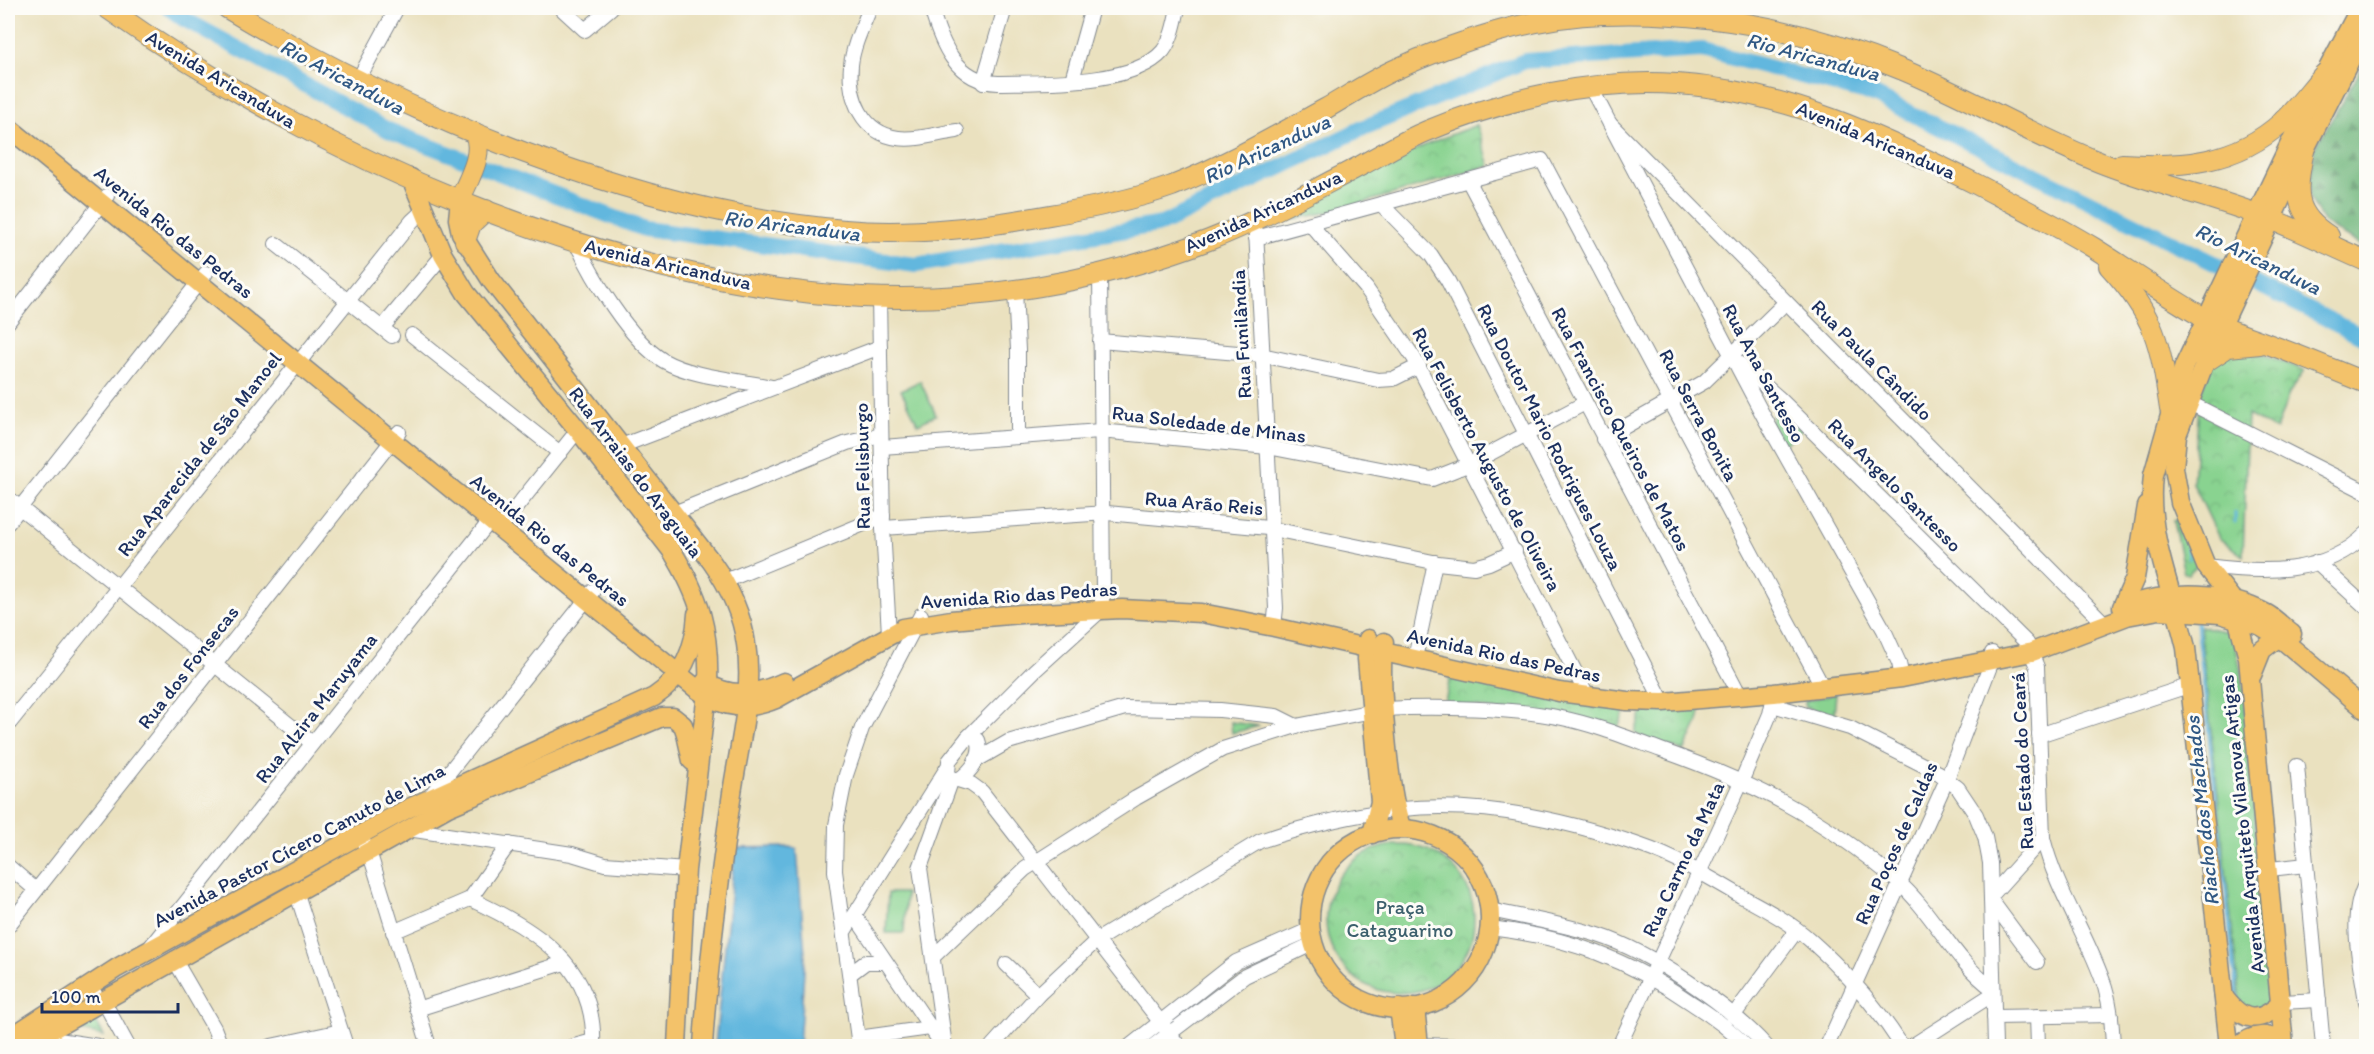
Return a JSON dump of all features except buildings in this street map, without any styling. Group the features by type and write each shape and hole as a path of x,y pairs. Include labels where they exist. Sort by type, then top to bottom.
{"highway":[{"name":"Avenida Aricanduva","path":"107,8 161,46 230,89 308,130 411,178 464,192 486,210 576,242 730,282 821,294 879,297 1015,290 1144,262 1213,238 1256,228 1425,131 1513,102 1590,86 1675,84 1754,94 1792,103 1828,116 1931,161 2091,246 2213,322 2367,383"},
{"path":"227,8 358,80 475,133 604,179 753,219 850,230 938,230 1020,220 1094,207 1171,186 1246,151 1390,71 1456,44 1562,13 1596,14 1628,10 1756,23 1826,42 1903,70 2102,163 2152,182 2265,217 2367,261"},
{"path":"2102,163 2159,166 2198,164 2260,138 2291,122 2324,74"},
{"path":"2291,122 2305,130 2307,137 2298,190 2304,215 2321,231 2367,261"},
{"path":"464,192 478,154 479,146 475,133"},
{"path":"465,241 471,224 486,210"},
{"path":"2091,246 2128,286 2150,320 2179,406"},
{"path":"2205,362 2237,345 2269,344"}],"main road":[{"path":"2324,74 2360,8"},
{"path":"2122,607 2135,578 2151,488 2179,406 2205,362 2221,287 2244,260 2265,217 2303,156 2367,29"},
{"name":"Avenida Rio das Pedras","path":"8,121 203,277 682,670 735,708 761,692 888,629 920,619 1175,602 1275,622 1586,692 1661,697 1737,692 1773,694 1820,684 1901,674 2029,647 2102,620 2175,603 2238,619 2279,637 2367,710"},
{"path":"2265,217 2291,122"},
{"name":"Rua Arraias do Araguaia","path":"411,178 443,255 466,293 578,430 672,551 698,603 707,636 707,690 694,784 686,870 677,1047"},
{"name":"Rua Arraias do Araguaia","path":"464,192 458,219 465,241 510,305 725,581 745,634 747,652 745,701 721,869 706,996 703,1047"},
{"path":"2244,260 2238,293 2213,322 2184,366 2174,468 2180,502 2206,566 2232,599 2269,615 2367,698"},
{"path":"2151,488 2159,507 2166,511 2180,502"},
{"path":"2151,488 2160,559 2175,603"},
{"name":"Avenida Rio das Pedras","path":"2102,620 2122,607 2232,599"},
{"name":"Avenida Arquiteto Vilanova Artigas","path":"2232,599 2251,676 2282,1002 2283,1047"},
{"name":"Avenida Pastor Cícero Canuto de Lima","path":"8,1039 94,982 359,835 427,800 654,697 682,670 695,635 698,603"},
{"name":"Avenida Arquiteto Vilanova Artigas","path":"2175,603 2186,648 2188,686 2229,1047"},
{"name":"Avenida Rio das Pedras","path":"745,701 776,699 888,629"},
{"path":"2251,676 2262,650 2279,637"},
{"path":"1375,645 1387,812 1402,829"},
{"name":"Avenida Rio das Pedras","path":"1375,645 1417,649 1586,692"},
{"path":"747,652 766,678 783,683"},
{"path":"654,697 661,702 663,709 656,719"},
{"path":"656,719 673,717 683,726 689,744 694,784"},
{"name":"Avenida Pastor Cícero Canuto de Lima","path":"31,1042 411,827 482,791 656,719"},
{"path":"1372,834 1387,812"},
{"path":"1402,829 1434,836 1462,853 1481,879 1490,919 1480,960 1471,974 1446,996 1407,1008 1380,1006 1345,990 1326,969 1312,936 1313,898 1325,870 1346,848 1372,834 1402,829"},
{"path":"155,947 167,963"},
{"path":"2224,997 2235,1011 2250,1018 2263,1017 2282,1002"},
{"path":"1407,1008 1414,1046"},
{"path":"2239,1047 2249,1039 2268,1036 2283,1047"}],"street":[{"path":"358,80 397,8"},
{"path":"561,8 585,30 611,8"},
{"path":"870,8 858,38 851,65 852,93 861,116 875,131 900,139 957,131"},
{"path":"931,8 940,38 951,57 967,73 983,83 1072,80 1107,76 1146,65 1166,46 1178,8"},
{"path":"983,83 1005,8"},
{"path":"1072,80 1092,8"},
{"name":"Rua Ana Santesso","path":"1590,86 1764,417 1884,630 1901,674"},
{"name":"Rua Paula Cândido","path":"1610,124 2102,620"},
{"name":"Rua Serra Bonita","path":"1468,180 1542,160 1820,684"},
{"path":"1639,179 1644,172 1655,167"},
{"path":"1256,228 1310,224 1468,180"},
{"name":"Rua Francisco Queiros de Matos","path":"1468,180 1737,692"},
{"path":"8,322 104,199"},
{"name":"Rua Doutor Mario Rodrigues Louza","path":"1381,204 1440,268 1661,697"},
{"name":"Rua Aparecida de São Manoel","path":"8,725 300,357 412,221 424,210"},
{"name":"Rua Felisberto Augusto de Oliveira","path":"1310,224 1366,288 1419,366 1586,692"},
{"name":"Rua Funilândia","path":"1256,228 1275,622"},
{"path":"576,242 597,283 610,302 651,351 664,361 686,369 772,387"},
{"path":"276,244 387,332 443,255"},
{"path":"944,1047 920,868 952,776 955,751 975,739 992,713 1101,606 1100,273"},
{"path":"8,523 203,277"},
{"path":"1015,290 1018,438"},
{"name":"Rua Felisburgo","path":"879,297 883,522 888,629"},
{"path":"1603,439 1704,382 1786,302"},
{"path":"412,335 560,453"},
{"path":"1100,341 1261,355 1378,380 1393,379 1419,366"},
{"path":"621,446 880,347"},
{"name":"Rua Angelo Santesso","path":"1732,357 1779,398 2029,647"},
{"path":"1764,417 1779,398"},
{"name":"Rua Soledade de Minas","path":"674,513 847,443 881,441 1018,438 1100,431 1266,446 1426,479 1438,478 1470,464 1585,403"},
{"path":"2179,406 2367,492"},
{"name":"Rua Alzira Maruyama","path":"155,947 172,918 312,743 498,520 560,453 578,430"},
{"name":"Rua dos Fonsecas","path":"8,926 396,436"},
{"path":"8,498 312,743"},
{"name":"Rua Arão Reis","path":"725,581 883,522 1102,514 1270,528 1435,562 1480,566 1515,550"},
{"path":"2206,566 2264,572 2317,562 2348,550 2367,534"},
{"path":"1417,649 1435,562"},
{"path":"2317,562 2367,607"},
{"path":"590,595 427,800 411,827 573,854 624,867 686,870"},
{"path":"920,619 862,728 846,775 834,841 835,871 859,1042 930,1028"},
{"name":"Rua Estado do Ceará","path":"2029,647 2037,667 2043,838 2049,865 2104,986 2111,1015 2113,1047"},
{"name":"Rua Poços de Caldas","path":"1827,1047 1947,779 1992,656"},
{"path":"2039,735 2188,686"},
{"path":"1773,694 1861,733 1947,779 1967,800 1985,837 1991,898 1995,1047"},
{"name":"Rua Carmo da Mata","path":"1619,1047 1742,780 1773,694"},
{"path":"845,930 952,776 1008,742 1102,713 1130,708 1209,710 1276,716 1296,726"},
{"path":"933,957 1036,861 1136,798 1223,749 1296,726 1379,710 1495,711 1560,717 1625,736 1742,780 1828,828 1899,884 1918,904 1964,964 1993,992"},
{"path":"975,739 1008,742"},
{"path":"975,739 980,750 974,763 982,792"},
{"path":"2297,765 2323,1047"},
{"path":"952,776 971,784 982,792 1179,1047"},
{"path":"992,1047 1038,995 1097,940 1260,841 1286,832 1387,812 1445,808 1529,816 1641,845 1699,872 1797,930 1855,985 1902,1047"},
{"path":"359,835 369,851 429,1047"},
{"path":"1991,898 2043,838"},
{"path":"393,932 470,899 508,844"},
{"path":"2270,869 2306,865"},
{"path":"8,866 36,890"},
{"path":"2367,883 2356,916 2367,1002"},
{"path":"296,891 346,1047"},
{"path":"1991,898 2037,962"},
{"path":"470,899 522,925 545,940 578,980 588,1009 593,1044 574,1047"},
{"path":"855,916 884,962 944,1047"},
{"path":"1490,919 1592,949 1654,970 1698,989 1733,1016 1766,1047"},
{"path":"1733,1016 1797,930"},
{"path":"1130,1047 1236,962 1312,936"},
{"path":"1153,1047 1245,976 1312,936"},
{"path":"850,975 866,962 884,962"},
{"path":"167,963 214,1028 221,1047"},
{"path":"417,1009 564,963"},
{"path":"1006,964 1038,995"},
{"path":"1654,970 1721,1023 1746,1047"},
{"path":"94,982 104,987 103,1000 128,1047"},
{"path":"1912,1047 1993,992"},
{"path":"2282,1002 2319,1000"},
{"path":"1994,1017 2111,1015"},
{"path":"2037,1016 2038,1047"},
{"path":"271,1047 341,1031"},
{"path":"31,1042 98,1047"},
{"path":"1414,1046 1462,1047"}],"green space":[{"path":"2366,61 2366,249 2324,223 2309,197 2314,149"},
{"path":"1477,125 1490,166 1334,211 1275,223 1374,169"},
{"path":"2242,347 2305,370 2289,393 2276,430 2248,415 2243,556 2219,538 2193,483 2200,394 2214,359"},
{"path":"920,381 936,415 918,424 901,390"},
{"path":"1776,409 1802,430 1783,445 1770,422"},
{"path":"2178,519 2197,565 2188,574 2184,573 2173,521"},
{"path":"2200,626 2233,633 2243,682 2267,951 2268,1004 2262,1011 2241,1012"},
{"path":"1456,676 1626,709 1617,730 1445,702 1450,677"},
{"path":"1836,693 1834,716 1805,707 1805,701"},
{"path":"1701,707 1698,722 1684,751 1645,739 1635,733 1641,714 1648,709"},
{"path":"1231,722 1259,726 1232,733"},
{"name":"Praça Cataguarino","path":"1400,845 1428,851 1452,867 1468,891 1474,919 1468,947 1452,971 1428,987 1400,993 1372,987 1348,971 1332,947 1326,919 1332,891 1348,867 1372,851"},
{"path":"888,893 906,893 904,933 886,933"},
{"path":"95,1019 104,1036 75,1030"}],"water":[{"path":"789,847 797,849 805,955 799,1046 715,1046 735,848"}],"waterway":[{"name":"Rio Aricanduva","path":"169,8 182,18 388,130 644,229 916,265 1162,224 1365,127 1525,61 1702,50 1874,95 2366,338"},
{"name":"Riacho dos Machados","path":"2235,512 2235,522"},
{"name":"Riacho dos Machados","path":"2187,548 2189,559"},
{"name":"Riacho dos Machados","path":"2197,622 2237,997"}]}
